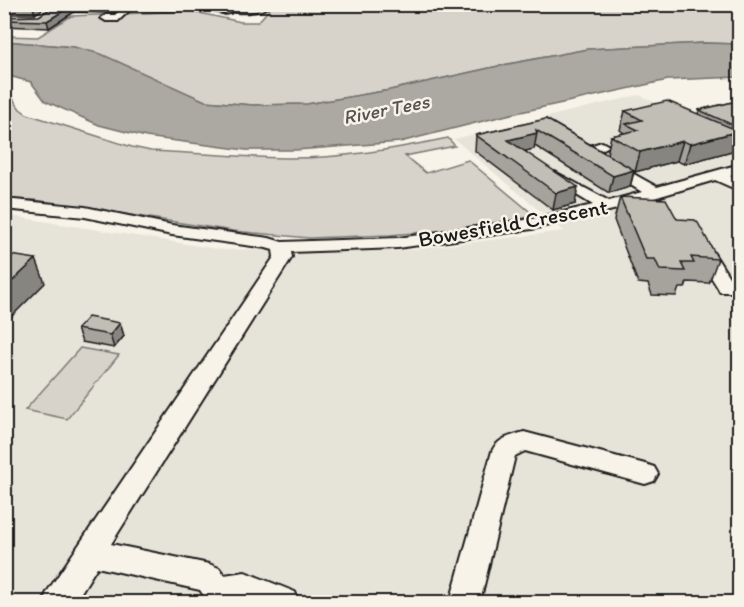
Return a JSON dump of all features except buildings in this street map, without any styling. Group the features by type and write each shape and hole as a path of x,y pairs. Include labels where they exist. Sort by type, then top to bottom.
{"street":[{"path":"106,18 118,18 129,6 164,4"},
{"path":"210,4 256,10 264,9 268,4"},
{"path":"696,128 740,148"},
{"path":"602,146 584,152 648,195 660,210"},
{"path":"542,168 607,207"},
{"name":"Bowesfield Crescent","path":"4,204 85,212 172,230 269,243 281,247 398,243 532,224 607,207 740,168"},
{"path":"717,175 740,186"},
{"path":"687,231 699,243 727,288"},
{"path":"58,603 283,257 281,247"},
{"path":"465,603 504,452 513,445 524,441 645,474"},
{"path":"90,553 209,578 216,596 245,586 284,603"}],"shaded area":[{"path":"274,4 740,5 739,44 704,43 588,49 390,90 307,104 253,105 205,101 74,47 5,41 4,36 38,37 71,16 190,11 241,22 258,22"},
{"path":"4,86 20,109 27,114 151,151 305,158 366,152 448,138 455,146 405,156 426,173 468,160 535,216 461,229 309,238 233,231 34,200 5,199"},
{"path":"639,95 739,142 739,602 5,602 4,215 224,250 297,248 399,251 564,231 454,139"},
{"path":"80,348 119,355 67,419 25,410"}],"water":[{"name":"River Tees","path":"4,41 74,47 101,54 205,101 253,105 307,104 390,90 588,49 704,43 739,44 739,77 668,80 507,115 400,142 296,150 246,150 146,137 99,125 45,101 31,82 5,75"}]}
